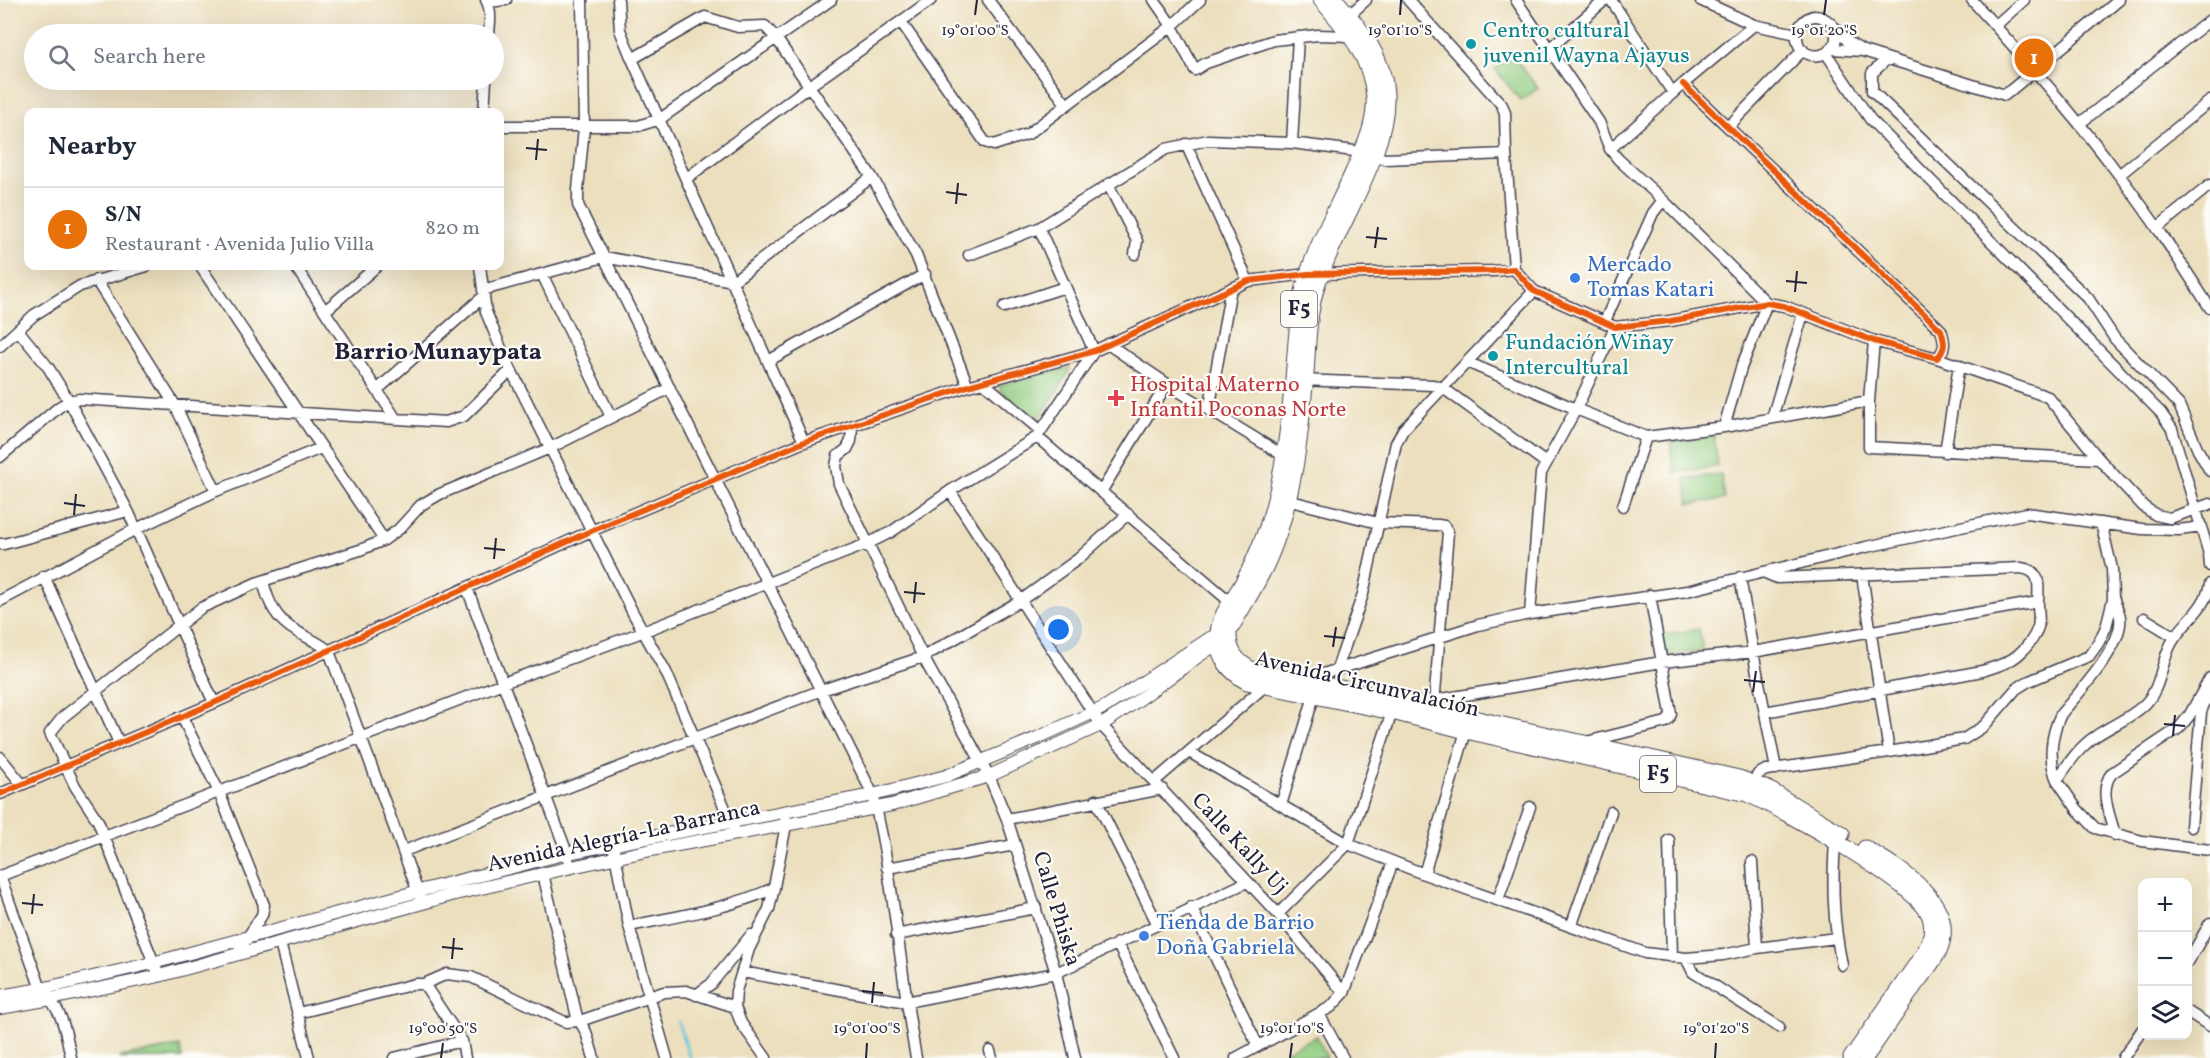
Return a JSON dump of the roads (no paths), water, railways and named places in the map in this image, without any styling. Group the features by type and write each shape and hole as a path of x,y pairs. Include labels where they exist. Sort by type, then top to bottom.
{"highway":[{"name":"F5","path":"1223,638 1223,616 1235,606 1271,554 1280,531 1284,456 1309,323 1314,274 1386,112 1383,75 1369,40 1321,0"},
{"name":"F5","path":"1336,0 1351,36 1365,59 1371,77 1375,100 1368,154"},
{"name":"F5","path":"1282,498 1296,460 1299,380"},
{"name":"Avenida Circunvalación","path":"1223,638 1234,657 1266,680 1466,731 1591,749"},
{"name":"Avenida Circunvalación","path":"1312,691 1434,704 1591,749 1777,794 1886,861 1918,886 1937,908 1943,930 1938,952 1865,1058"},
{"name":"Avenida Circunvalación","path":"1750,788 1778,809 1882,871 1917,898 1930,917 1931,939 1924,953 1851,1058"}],"main road":[{"name":"Avenida Alegría-La Barranca","path":"0,996 41,989 153,963 421,897 615,858 733,829 785,812 873,795 946,776 1094,713 1223,638"},
{"name":"Avenida Alegría-La Barranca","path":"0,1008 159,976 280,943 567,853 614,844 733,829 786,825 877,809 989,776 1101,725 1223,638"}],"street":[{"path":"490,24 487,1 506,0"},
{"path":"582,0 584,127 578,205 873,795 887,868 916,1058"},
{"path":"618,0 620,30 632,59 804,442"},
{"path":"504,126 638,126 660,118 831,0"},
{"path":"687,178 808,87 931,0"},
{"path":"988,0 1066,104"},
{"path":"1154,0 1172,26 1195,70 1206,63 1274,40 1318,35 1351,36"},
{"path":"901,22 985,142 994,145 1003,144 1028,134 1172,26 1200,0"},
{"path":"1345,19 1366,0"},
{"path":"1408,0 1502,105 1505,114 1514,269 1534,291 1610,324 1670,321 1767,303 1784,306 1874,341 1959,365 2048,397 2099,459 2144,507 2156,515 2170,518 2210,504"},
{"path":"1516,0 1599,122 1610,149 1618,159 1767,303"},
{"path":"1550,48 1605,0"},
{"path":"1611,0 1673,93"},
{"path":"1701,0 1754,25 1797,34"},
{"path":"1972,0 2035,71 2120,175 2210,308"},
{"path":"1995,26 2024,0"},
{"path":"1863,51 1829,51 1813,56 1803,50 1797,40 1797,34 1802,23 1814,16 1827,19 1851,44 1863,51 2006,95 2119,0"},
{"path":"632,59 705,17 738,27 765,26 776,38 872,177 916,255 968,386"},
{"path":"2079,124 2210,20"},
{"path":"1610,149 1754,25"},
{"path":"1829,51 1836,36 1834,27"},
{"path":"1292,143 1298,37"},
{"path":"1729,126 1803,50"},
{"path":"1829,51 1870,119 2161,413 2172,429 2202,527 2210,566"},
{"path":"1887,59 1872,73 1872,91 2088,298 2115,339 2179,405 2198,450 2210,471"},
{"path":"1683,84 1941,330 1945,343 1943,352 1937,358"},
{"path":"484,108 485,90"},
{"path":"2120,175 2210,101"},
{"path":"969,255 1039,228 1166,149 1186,144 1208,140 1292,143 1368,154 1385,159 1506,154"},
{"path":"1186,144 1248,281"},
{"path":"377,390 483,293 604,257 733,281 872,177"},
{"path":"1108,184 1137,241 1135,254"},
{"path":"2157,228 2210,185"},
{"path":"1530,614 1540,473 1576,409 1653,213 1663,200"},
{"path":"1039,228 1094,351"},
{"path":"0,794 21,783 183,717 591,531 804,442 968,386 1094,351 1248,281 1314,274 1514,269"},
{"path":"0,346 63,295 80,285 132,270"},
{"path":"203,270 384,540"},
{"path":"298,270 396,419"},
{"path":"325,311 372,270"},
{"path":"480,270 486,312 511,370 633,613 666,672 733,829"},
{"path":"542,274 611,417"},
{"path":"768,361 924,274"},
{"path":"96,280 175,405 216,490"},
{"path":"1004,307 1065,287"},
{"path":"1209,410 1231,288"},
{"path":"1336,669 1363,594 1396,442 1403,430 1469,363 1534,291"},
{"path":"1724,427 1741,368 1767,303"},
{"path":"1772,418 1803,314"},
{"path":"18,330 48,367 69,401 128,511 214,703"},
{"path":"1874,341 1869,401 1869,447 2099,459"},
{"path":"1108,344 1167,384 1284,456"},
{"path":"71,1058 64,1023 51,999 41,989 0,876 503,683 645,631 867,544 891,532 1039,434 1094,351"},
{"path":"1469,363 1646,437 1724,427 1869,401"},
{"path":"1945,452 1959,365"},
{"path":"0,457 59,407 69,401 79,399 446,422 464,416 511,370"},
{"path":"1299,380 1433,385 1443,388 1546,463"},
{"path":"982,382 1101,492 1235,606"},
{"path":"1101,492 1167,384"},
{"path":"159,976 98,821 65,766 50,733 63,717 201,608 263,581 384,540 399,529 421,505 440,494 550,448 670,388"},
{"name":"Calle Phiska","path":"852,427 851,441 847,449 838,456 836,466 839,484 923,657 982,762 1007,819 1056,973 1075,1058"},
{"path":"1623,506 1646,437"},
{"path":"0,601 44,576 216,490 321,448"},
{"name":"Calle Kally Uj","path":"950,491 1101,725 1278,914 1344,993"},
{"path":"1282,498 1378,523 1444,526 1448,532 1434,704 1662,662 1752,652 2038,602"},
{"path":"0,544 128,511"},
{"path":"1281,805 1312,691 1320,675 1478,625 1530,614 1687,591 1866,547 2027,513 2142,529 2179,530 2202,527"},
{"path":"404,851 822,690 923,657 1020,601 1078,559 1128,514"},
{"path":"2101,523 2112,569 2114,598 2120,619 2117,633 2104,661 2056,723 2051,762 2057,780 2077,809 2095,828 2115,835 2159,844 2210,850"},
{"path":"1763,572 1777,578 2030,569 2039,587 2038,627 2021,653 2011,661 1982,671 1765,712"},
{"path":"1862,575 1889,752"},
{"path":"44,576 119,743"},
{"path":"1740,577 1752,652 1776,769"},
{"path":"263,581 267,602 275,613 293,630 322,644 329,651 421,897"},
{"path":"2057,780 2071,759 2089,742 2146,704 2154,692 2169,647 2204,602 2210,584"},
{"path":"467,588 567,853 570,868"},
{"path":"1591,749 1666,722 1671,714 1650,595"},
{"path":"1750,788 1761,772 1964,739 1984,726 2016,689 2027,682 2089,656 2106,627 2114,598"},
{"path":"2144,618 2175,637"},
{"path":"2115,835 2105,790 2106,780 2112,773 2179,728 2189,716 2210,678"},
{"path":"1007,819 1159,785 1189,752 1266,680"},
{"path":"2191,827 2201,712 2210,688"},
{"path":"1278,914 1348,843 1392,712"},
{"path":"183,717 219,792 264,905 262,915 237,954"},
{"path":"1424,874 1466,731"},
{"path":"1189,752 1348,843 1424,874 1645,953 1686,958 1723,956 1757,948 1836,938"},
{"path":"0,757 21,783"},
{"path":"1096,800 1157,923"},
{"path":"1498,900 1530,807"},
{"path":"766,1058 741,1023 735,1007 736,991 749,949 769,909 786,825 785,812"},
{"path":"1571,927 1611,812"},
{"path":"1669,840 1672,957"},
{"path":"1835,842 1832,896 1836,938 1842,965"},
{"path":"614,844 629,926 667,1058"},
{"path":"887,868 1015,845"},
{"path":"1236,1058 1331,1007 1344,993 1393,862"},
{"path":"1752,862 1757,948"},
{"path":"543,874 572,997 594,1058"},
{"path":"742,972 906,1002 1056,973 1247,882"},
{"path":"629,926 720,908 745,901 774,888"},
{"path":"1191,907 1258,1046"},
{"path":"896,934 1036,908"},
{"path":"696,995 711,984 761,923"},
{"path":"2192,956 2207,936 2210,923"},
{"path":"280,943 309,1058"},
{"path":"1117,943 1174,1058"},
{"path":"1686,958 1692,972 1779,1027"},
{"path":"298,1013 415,984 424,984 447,974 471,977 560,1020 580,1022 664,992 686,991 735,1007"},
{"path":"424,984 462,1041 465,1058"},
{"path":"1319,1014 1343,1058"},
{"path":"2192,1015 2210,1026"},
{"path":"2123,1058 2138,1036"},
{"path":"394,1058 462,1041"}],"waterway":[{"path":"678,1022 690,1058"}],"place":[{"name":"Centro cultural juvenil Wayna Ajayus","path":"1471,44"},
{"name":"S/N","path":"2034,58"},
{"name":"Mercado Tomas Katari","path":"1575,278"},
{"name":"Fundación Wiñay Intercultural","path":"1493,356"},
{"name":"Hospital Materno Infantil Poconas Norte","path":"1116,398"},
{"name":"Tienda de Barrio Doña Gabriela","path":"1144,936"}],"district":[{"name":"Barrio Munaypata","path":"438,353"}]}
